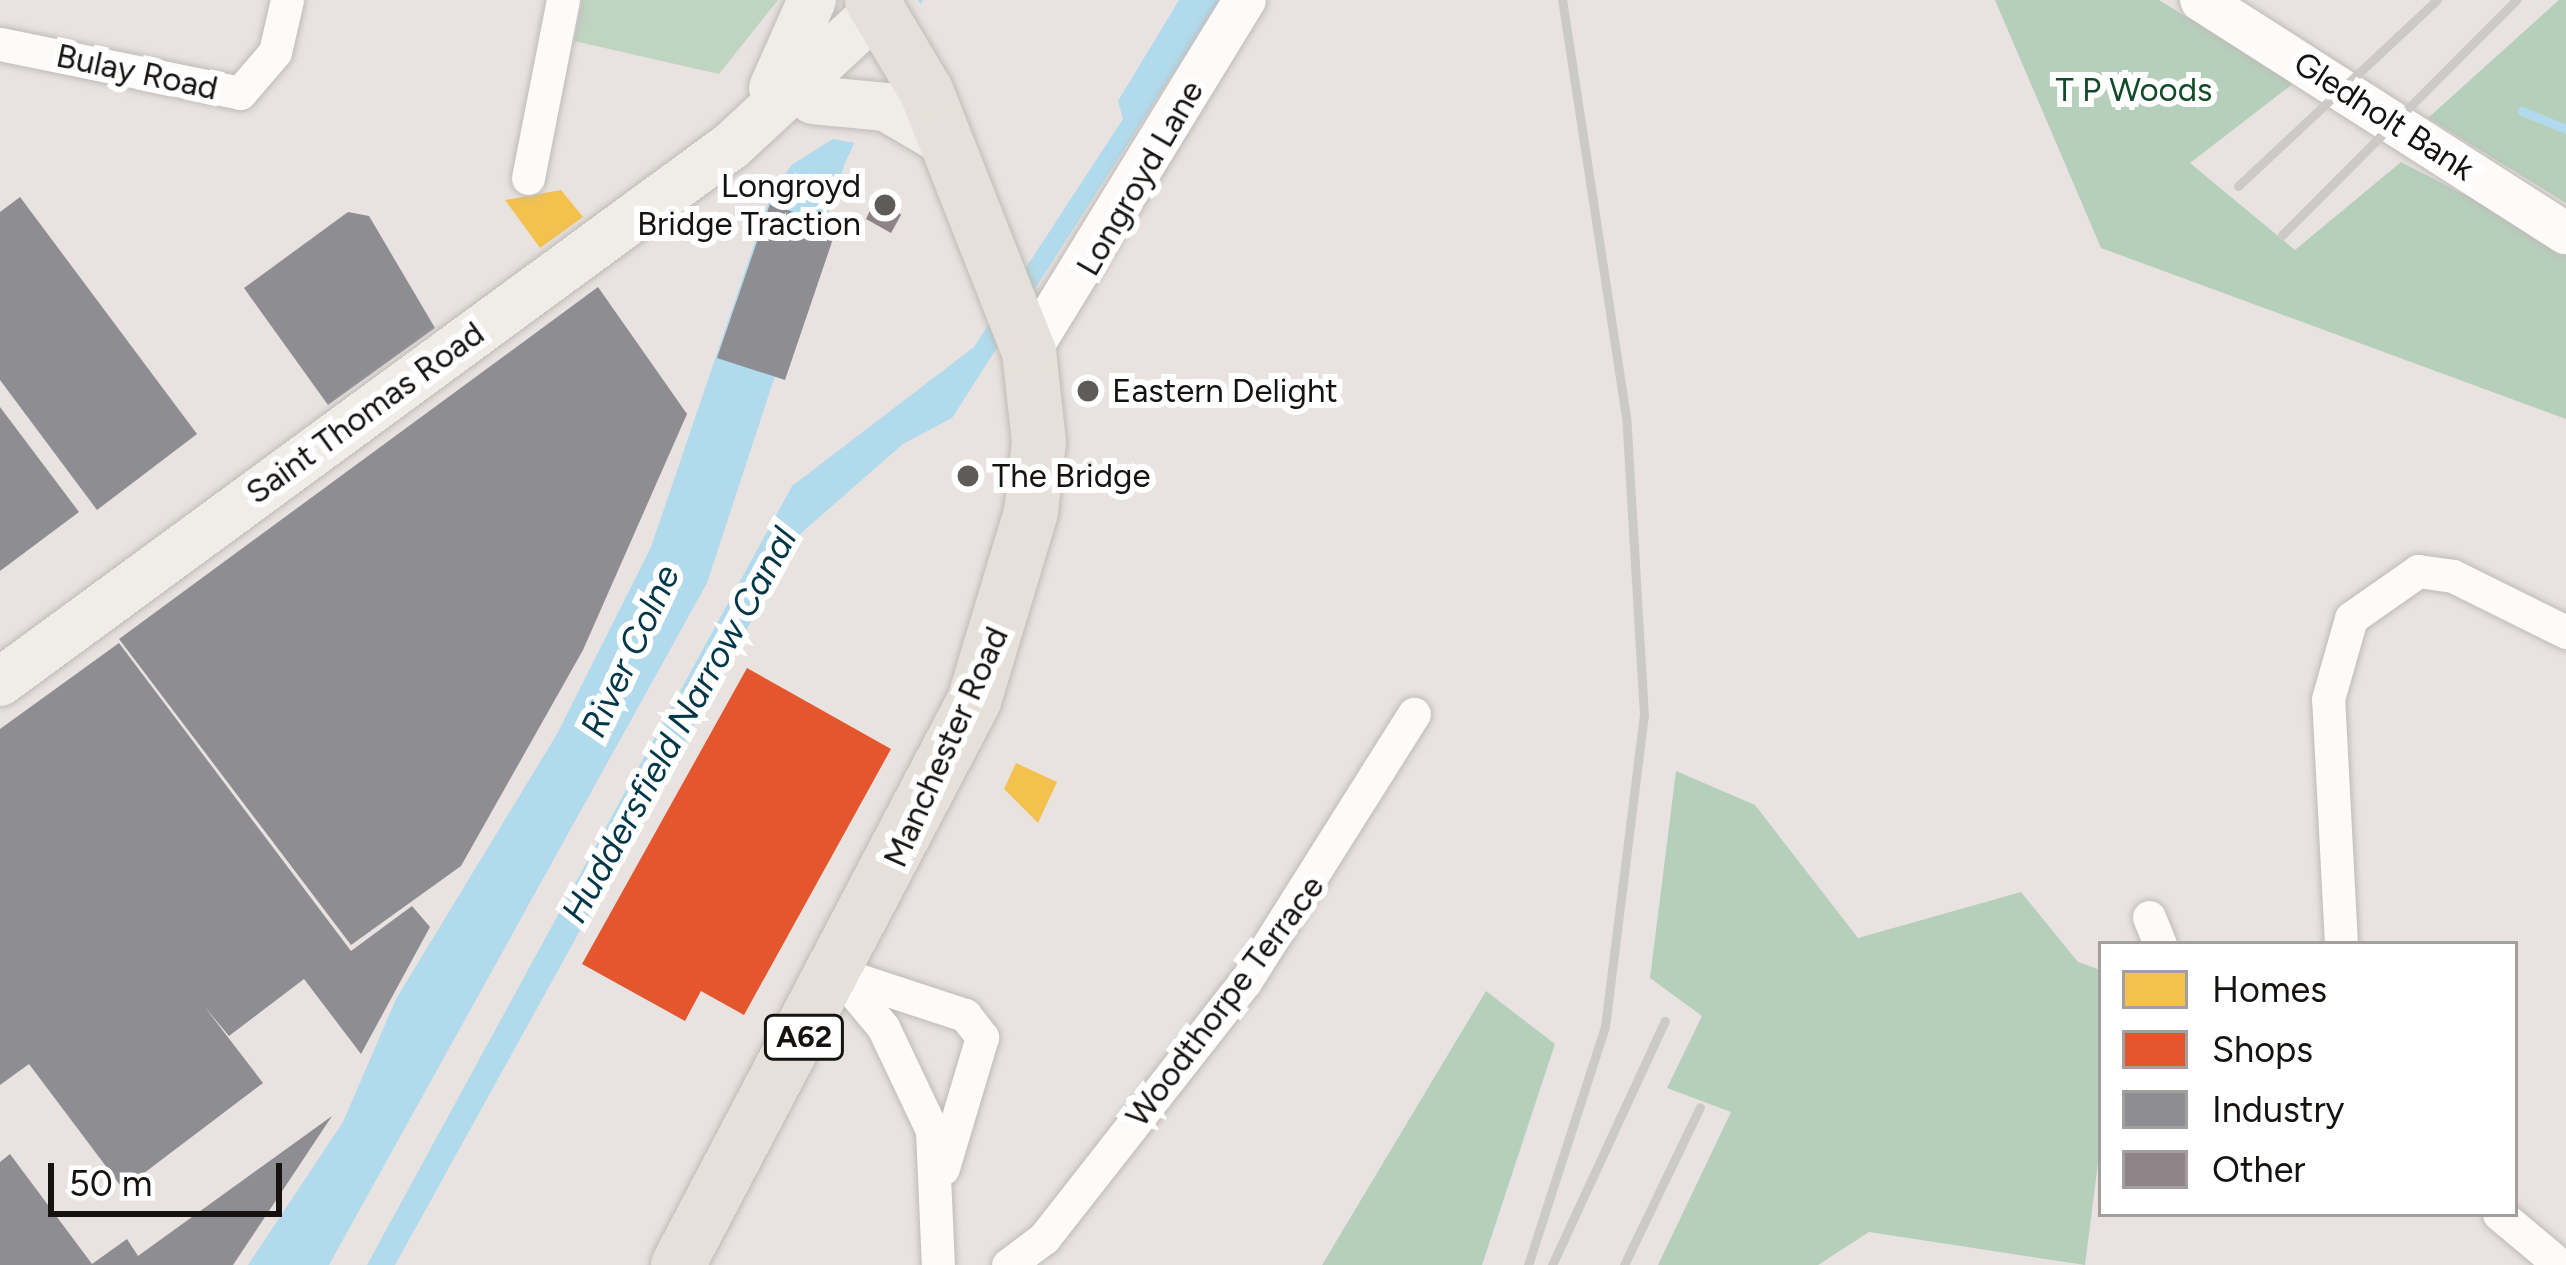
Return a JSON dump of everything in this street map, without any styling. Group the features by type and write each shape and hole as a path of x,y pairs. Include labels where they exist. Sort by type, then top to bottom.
{"main road":[{"path":"742,135 812,0"},
{"path":"812,100 888,44"},
{"name":"Saint Thomas Road","path":"0,682 742,135 835,46 888,44"},
{"name":"Saint Thomas Road","path":"742,135 812,100 888,44"},
{"name":"Manchester Road","path":"678,1265 838,974 997,643 1039,442 1025,343 996,266 947,143 888,44"}],"street":[{"name":"Bulay Road","path":"0,44 240,93 275,52 287,0"},
{"path":"528,178 563,0"},
{"name":"Longroyd Lane","path":"1025,343 1245,0"},
{"name":"Gledholt Bank","path":"2201,0 2566,233"},
{"path":"2341,941 2328,699 2351,618 2418,571 2453,575 2566,632"},
{"name":"Woodthorpe Terrace","path":"1008,1265 1044,1238 1258,964 1414,714"},
{"path":"838,974 903,1060 941,1175"},
{"path":"838,974 965,1015 982,1037 941,1175 938,1265"},
{"path":"2504,1217 2560,1265"}],"green space":[{"path":"582,0 778,0 719,74 574,41"},
{"name":"T P Woods","path":"1995,0 2159,0 2294,83 2190,163 2295,250 2401,162 2566,247 2566,419 2101,248"},
{"path":"2559,0 2566,0 2566,203 2428,118"},
{"path":"1676,771 1755,805 1858,938 2021,892 2078,962 2098,969 2098,1163 2085,1265 1869,1232 1818,1265 1658,1265 1731,1112 1667,1088 1702,1016 1650,978"},
{"path":"1486,991 1555,1044 1482,1265 1322,1265"}],"water":[{"name":"River Colne","path":"870,0 923,0 845,163 707,583 329,1265 248,1265 343,1122 396,999 557,734 651,547 772,192 811,139"},
{"name":"Huddersfield Narrow Canal","path":"1179,0 1220,0 952,418 903,444 799,535 395,1265 367,1265 792,486 974,347 1123,119 1118,101"}],"pier":[{"path":"864,0 918,0 924,10 860,144 833,139 783,170 834,90"}],"building: Homes":[{"path":"561,190 583,217 540,248 505,200"},
{"path":"1016,763 1057,782 1038,823 1004,789"}],"building: Shops":[{"path":"747,668 891,749 744,1015 701,991 685,1021 582,964"}],"building: Industry":[{"path":"20,197 197,434 97,510 0,380 0,212"},
{"path":"770,204 837,227 785,380 717,358"},
{"path":"348,212 369,216 435,328 328,405 244,288"},
{"path":"598,287 687,414 583,650 461,866 351,945 119,639"},
{"path":"0,407 79,512 0,571"},
{"path":"119,643 351,951 412,906 430,927 361,1054 304,979 229,1036 204,1006 263,1083 123,1189 29,1064 0,1085 0,729"},
{"path":"332,1116 233,1265 0,1265 0,1162 10,1154 92,1264 127,1239 138,1256"}],"building: Other":[{"name":"Longroyd Bridge Traction","path":"880,189 901,215 891,233 866,219"}],"waterway":[{"path":"2522,111 2566,129"}],"railway":[{"path":"1528,1265 1605,1027 1644,716 1626,417 1562,0"},
{"path":"2238,186 2437,0"},
{"path":"2282,235 2516,0"},
{"path":"1552,1265 1665,1021"},
{"path":"1624,1265 1700,1107"}],"place":[{"name":"Longroyd Bridge Traction","path":"885,205"},
{"name":"Eastern Delight","path":"1088,391"},
{"name":"The Bridge","path":"968,476"}]}
